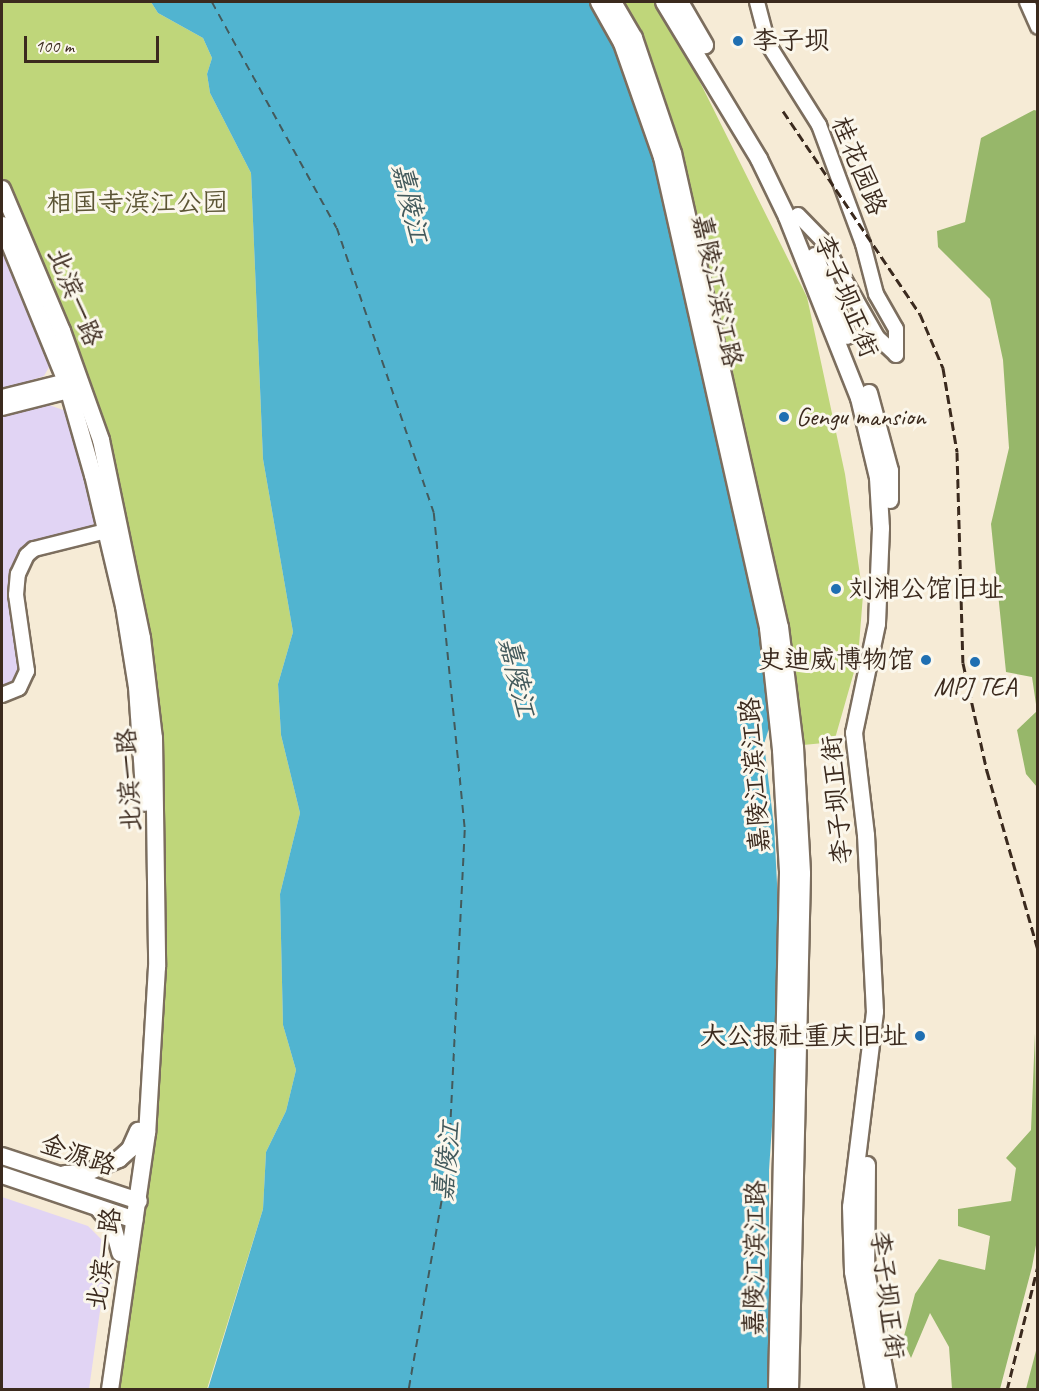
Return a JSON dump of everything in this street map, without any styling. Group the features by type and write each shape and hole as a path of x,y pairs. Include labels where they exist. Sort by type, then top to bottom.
{"main road":[{"name":"嘉陵江滨江路","path":"599,2 622,43 662,157 768,628 781,750 788,873 777,1389"},
{"name":"嘉陵江滨江路","path":"613,2 633,38 673,153 780,627 795,747 802,874 790,1389"},
{"name":"李子坝正街","path":"664,2 759,159 787,217 859,398 878,478 882,528 877,624 854,733 867,835 879,992"},
{"name":"李子坝正街","path":"680,2 798,215 871,400 890,471 888,625 864,730 877,837 879,992 873,1034 853,1272 874,1389"},
{"name":"北滨一路","path":"2,189 62,331 100,440 142,638 154,738 158,839 157,967 147,1133 130,1218 120,1253 100,1389"},
{"name":"北滨一路","path":"2,225 67,386 106,531 137,687 147,829 147,967 134,1200"},
{"path":"49,1191 60,1188 57,1175 86,1173 109,1165 130,1149 138,1131"},
{"name":"金源路","path":"2,1156 134,1200"},
{"name":"金源路","path":"2,1175 130,1218"},
{"path":"97,1207 113,1226 120,1253"},
{"name":"李子坝正街","path":"857,1207 866,1271 888,1389"},
{"name":"北滨一路","path":"110,1389 130,1218"}],"street":[{"name":"桂花园路","path":"756,2 768,44 819,125 863,244 876,294 896,329 896,355 877,337 822,240 798,215"},
{"path":"1027,2 1038,27"},
{"path":"2,397 67,386"},
{"path":"2,408 67,386"},
{"path":"2,695 19,688 27,671 16,595 18,574 27,555 34,549 106,531"}],"shaded area":[{"path":"2,239 53,360 44,376 2,390"},
{"path":"49,405 66,411 95,522 91,528 21,553 23,672 15,685 2,691 2,416"},
{"path":"2,1197 88,1226 103,1241 107,1261 89,1389 2,1389"}],"green space":[{"name":"相国寺滨江公园","path":"2,2 151,2 158,13 203,38 212,58 207,74 210,93 251,173 263,459 293,632 278,684 281,735 300,813 280,894 283,1025 296,1070 286,1111 266,1152 263,1209 207,1389 116,1389 144,1202 162,827 106,438 16,207 2,178"},
{"path":"623,2 655,2 682,46 807,297 845,474 863,595 858,658 834,742 803,745 786,613 682,151 642,38"},
{"path":"1034,110 1038,111 1037,787 1026,774 1017,730 1037,711 1032,677 1006,672 991,524 1009,448 1003,360 990,299 938,247 937,231 965,222 981,138"},
{"path":"1035,1033 1038,1234 1032,1267 1000,1389 952,1389 949,1347 930,1313 911,1358 903,1340 915,1294 939,1259 985,1270 990,1236 958,1226 958,1209 1011,1201 1016,1168 1006,1158 1031,1130"},
{"path":"1037,1347 1037,1389 1026,1389"}],"water":[{"name":"嘉陵江","path":"151,2 606,2 676,207 786,674 764,744 774,826 782,979 769,1170 769,1389 208,1389 263,1209 266,1152 286,1111 296,1070 283,1025 280,894 300,813 281,735 278,684 293,632 263,459 251,173 210,93 207,74 212,58 203,38 158,13"}],"ferry route":[{"path":"212,2 337,228 434,513 465,830 449,1160 409,1390"}],"railway":[{"path":"783,111 920,314 943,368 957,452 963,663 987,771 1038,950"},
{"path":"1007,1390 1038,1266"}],"place":[{"name":"李子坝","path":"738,41"},
{"name":"Gengu mansion","path":"784,417"},
{"name":"刘湘公馆旧址","path":"836,589"},
{"name":"史迪威博物馆","path":"926,660"},
{"name":"MPJ TEA","path":"975,662"},
{"name":"大公报社重庆旧址","path":"920,1036"}]}
